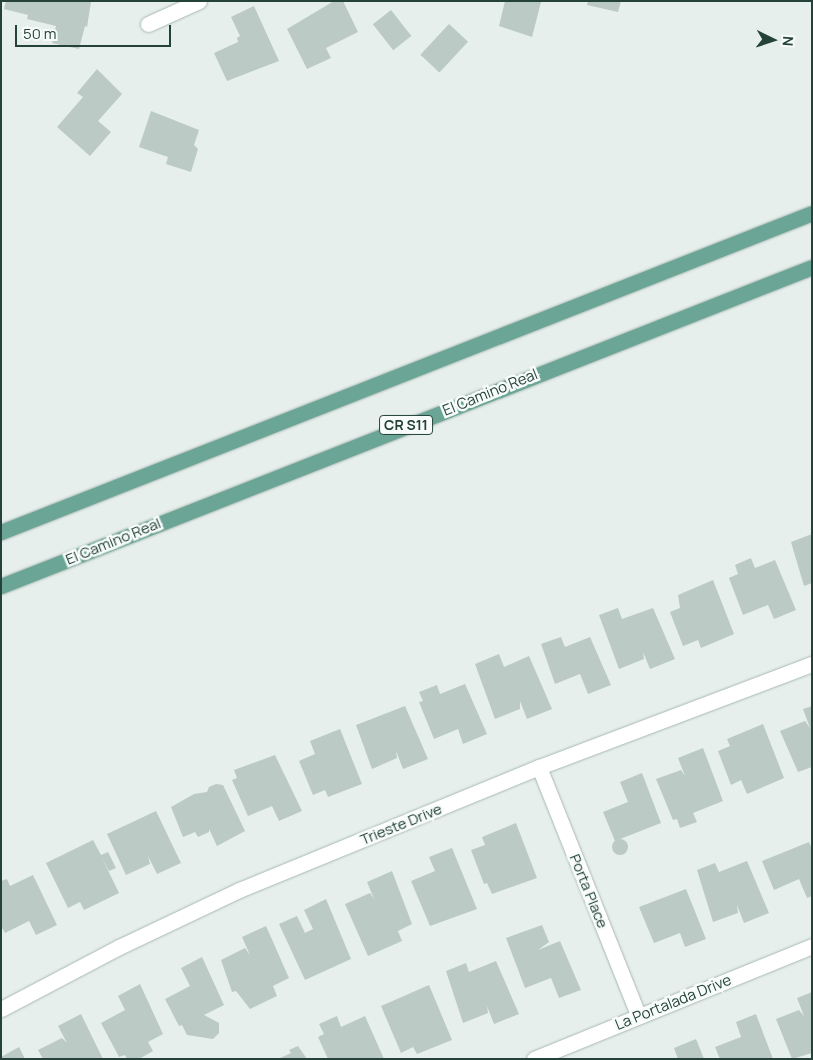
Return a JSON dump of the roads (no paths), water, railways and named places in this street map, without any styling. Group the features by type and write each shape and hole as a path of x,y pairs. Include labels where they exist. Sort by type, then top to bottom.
{"main road":[{"path":"1,532 812,213"},
{"name":"El Camino Real","path":"1,586 812,266"}],"street":[{"path":"148,24 198,1"},
{"name":"Trieste Drive","path":"1,1009 119,946 240,890 539,768 812,664"},
{"name":"Porta Place","path":"539,768 638,1015"},
{"name":"La Portalada Drive","path":"534,1059 638,1015 812,946"}]}
